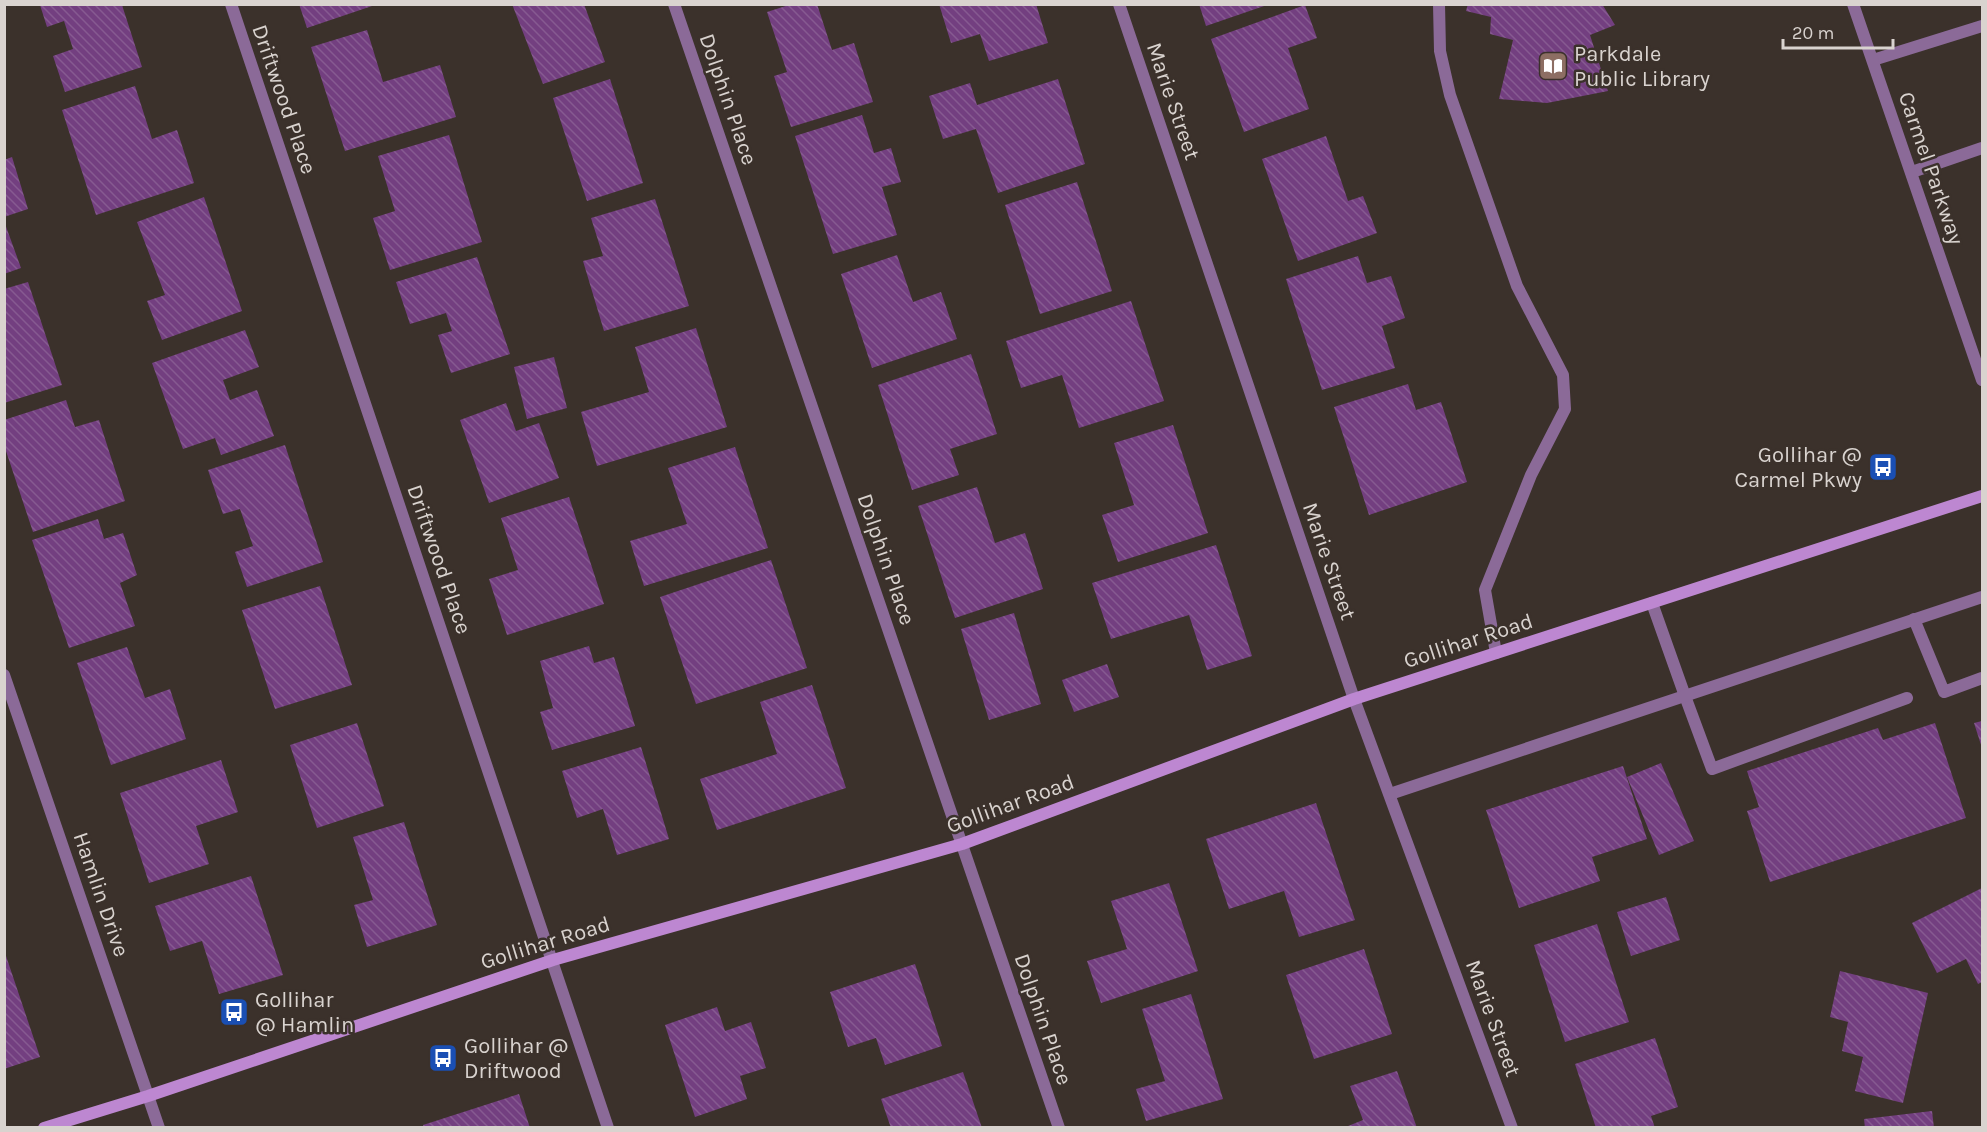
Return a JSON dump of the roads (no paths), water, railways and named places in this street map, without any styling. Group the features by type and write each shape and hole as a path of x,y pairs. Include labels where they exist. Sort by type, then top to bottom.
{"main road":[{"name":"Gollihar Road","path":"44,1128 148,1096 553,960 962,844 1354,699 1983,496"}],"street":[{"name":"Driftwood Place","path":"231,4 608,1128"},
{"name":"Dolphin Place","path":"674,4 1059,1128"},
{"name":"Marie Street","path":"1119,4 1354,699 1512,1128"},
{"path":"1439,4 1440,51 1450,96 1517,286 1563,375 1565,409 1531,475 1485,590 1497,653"},
{"name":"Carmel Parkway","path":"1853,4 1983,380"},
{"path":"1873,60 1983,26"},
{"path":"1912,172 1983,148"},
{"path":"1390,794 1983,597"},
{"path":"1652,603 1712,769 1907,698"},
{"path":"1914,619 1944,692 1983,678"},
{"name":"Hamlin Drive","path":"4,675 159,1128"}],"place":[{"name":"Parkdale Public Library","path":"1553,66"},
{"name":"Gollihar @ Carmel Pkwy","path":"1883,467"},
{"name":"Gollihar @ Hamlin","path":"234,1012"},
{"name":"Gollihar @ Driftwood","path":"443,1058"}]}
